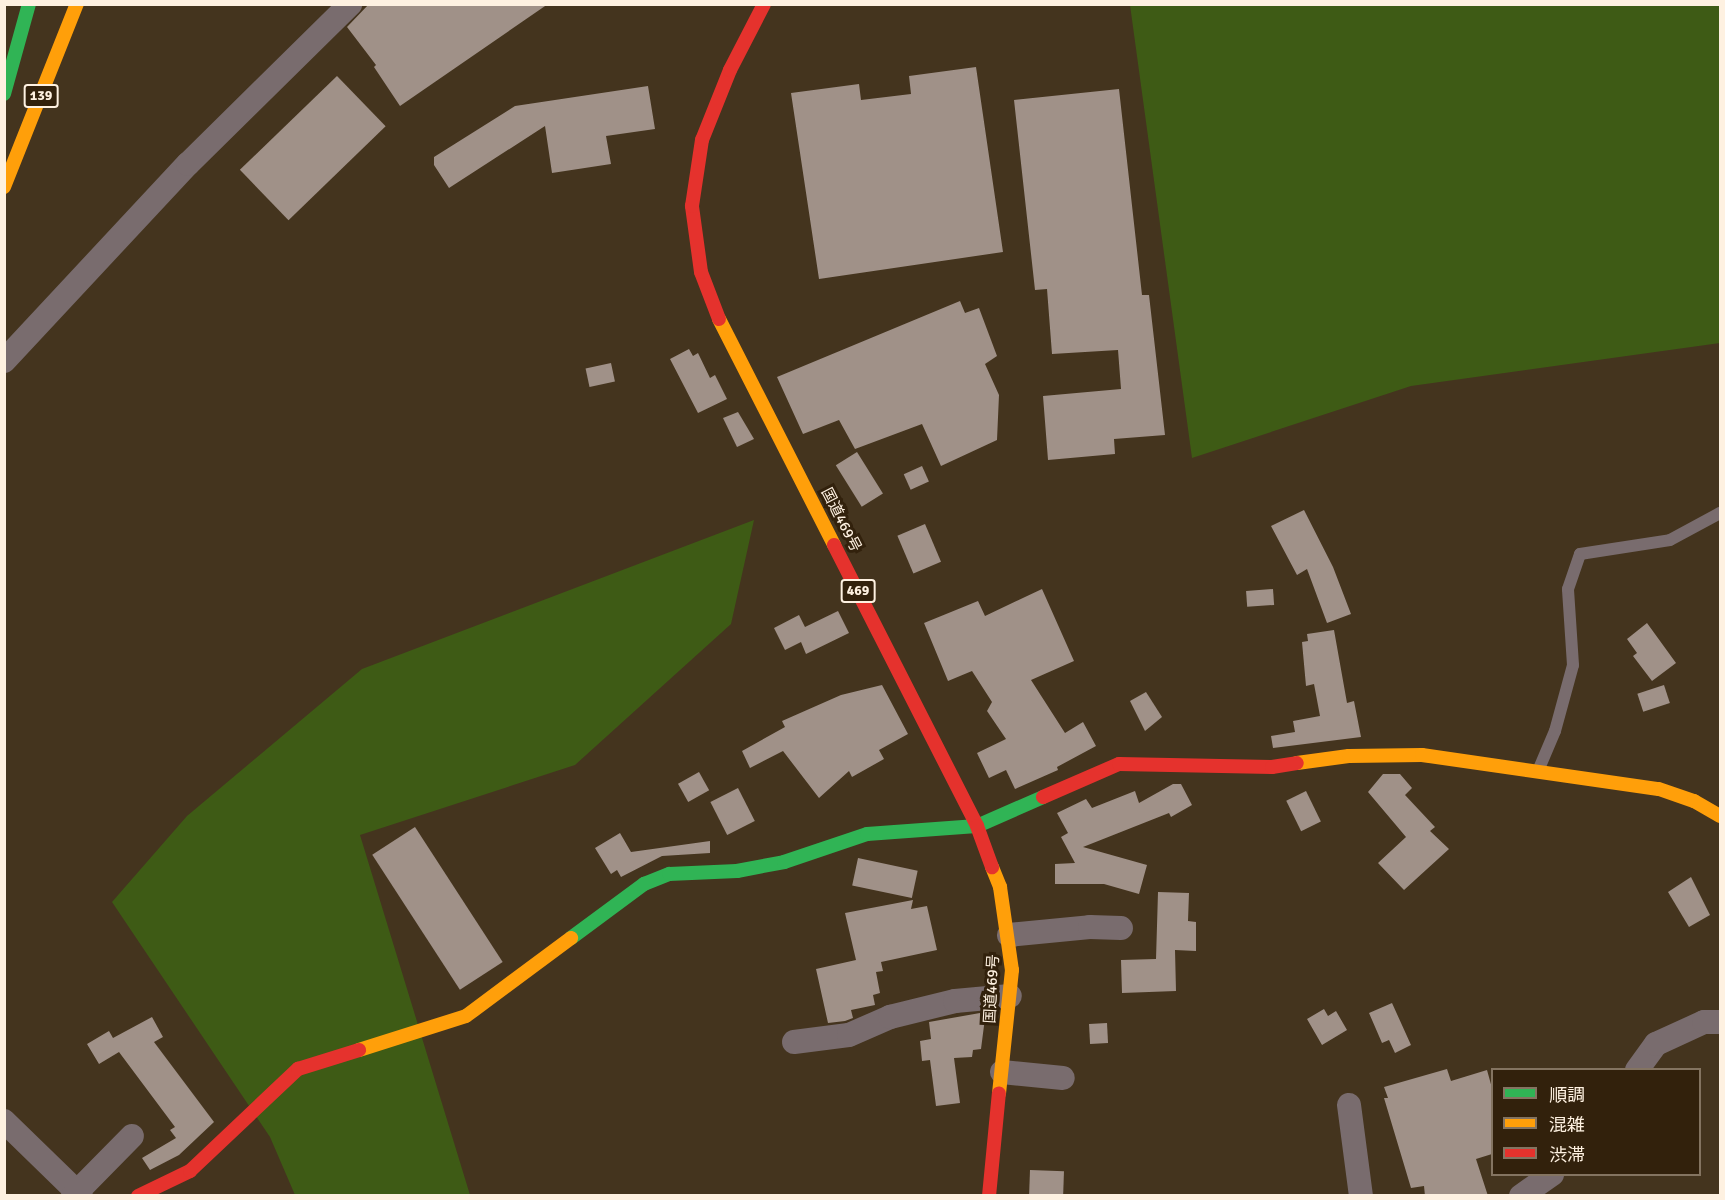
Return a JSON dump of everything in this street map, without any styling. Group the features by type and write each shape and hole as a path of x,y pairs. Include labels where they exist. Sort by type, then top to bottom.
{"main road":[{"path":"4,94 29,4"},
{"name":"139","path":"4,187 77,4"},
{"name":"国道469号","path":"764,4 730,70 702,140 692,206 701,272 720,320 977,826 1000,887 1009,936 1010,996 988,1196"},
{"path":"138,1196 190,1171 298,1069 466,1016 644,884 669,874 737,871 784,862 867,834 977,826 1119,764 1272,767 1349,756 1422,755 1659,789 1694,801 1720,816"}],"street":[{"path":"4,361 188,164 350,4"},
{"path":"1009,936 1090,927 1121,928"},
{"path":"794,1042 849,1035 890,1017 955,1000 1010,996"},
{"path":"1638,1068 1656,1044 1704,1022 1720,1022"},
{"path":"1002,1072 1063,1077"},
{"path":"1349,1105 1361,1196"},
{"path":"4,1121 77,1194 132,1136"},
{"path":"1521,1196 1549,1176"}],"lane":[{"path":"1538,772 1555,731 1573,664 1568,589 1580,554 1670,540 1720,513"}],"green space":[{"path":"1130,5 1720,5 1720,343 1411,386 1192,458"},
{"path":"754,520 731,624 575,765 360,835 470,1195 295,1195 270,1137 112,902 187,816 362,669"}],"building":[{"path":"369,4 548,4 400,106 374,67 376,65 347,27"},
{"path":"976,67 1003,252 819,279 791,93 859,84 861,100 911,94 909,76"},
{"path":"337,76 386,126 289,220 240,170"},
{"path":"648,86 655,129 606,136 611,164 552,173 545,126 449,188 434,165 434,157 515,106"},
{"path":"1119,89 1142,295 1149,295 1165,435 1114,439 1115,454 1048,460 1043,396 1121,389 1118,350 1052,354 1047,289 1035,290 1014,100"},
{"path":"960,301 965,313 979,308 997,356 985,364 999,395 997,440 941,466 922,424 855,449 839,420 803,434 777,377"},
{"path":"689,349 693,356 698,353 710,378 715,375 727,399 698,413 670,359"},
{"path":"611,363 615,382 590,387 586,368"},
{"path":"738,412 754,439 737,447 723,418"},
{"path":"857,452 883,494 862,507 836,465"},
{"path":"922,466 929,482 911,490 904,474"},
{"path":"1304,510 1333,567 1351,614 1327,623 1307,569 1297,575 1271,526"},
{"path":"925,524 941,562 913,573 897,536"},
{"path":"1042,589 1074,661 1031,680 1065,733 1083,722 1096,746 1057,767 1058,770 1015,789 1006,770 989,778 977,753 1006,739 987,711 992,702 972,671 948,681 924,623 978,601 985,616"},
{"path":"1273,589 1274,605 1247,607 1246,591"},
{"path":"838,611 849,633 806,654 801,642 785,650 774,628 799,615 805,627"},
{"path":"1647,623 1676,663 1652,681 1633,656 1637,653 1627,639"},
{"path":"1334,630 1347,703 1354,701 1361,737 1273,748 1271,736 1295,732 1293,721 1320,716 1314,684 1306,686 1302,642 1308,641 1307,634"},
{"path":"882,685 908,734 879,750 884,759 852,777 849,771 819,798 783,751 750,768 742,751 785,727 782,721 841,695"},
{"path":"1664,685 1670,703 1643,712 1637,694"},
{"path":"1146,692 1162,717 1145,731 1130,701"},
{"path":"699,772 709,790 688,802 678,784"},
{"path":"1383,774 1400,774 1412,788 1405,795 1435,827 1430,831 1449,849 1404,890 1378,863 1406,837 1368,792"},
{"path":"1173,784 1181,784 1192,805 1171,817 1169,813 1083,847 1147,865 1139,894 1104,884 1055,884 1055,864 1075,863 1061,837 1068,833 1057,813 1086,799 1092,808 1135,791 1139,803"},
{"path":"738,788 755,821 727,835 710,802"},
{"path":"1306,791 1321,822 1301,831 1286,801"},
{"path":"415,827 503,962 460,990 372,855"},
{"path":"620,833 631,852 710,841 710,853 662,856 621,877 617,870 611,874 595,848"},
{"path":"858,858 918,871 912,898 852,885"},
{"path":"1691,877 1710,915 1689,927 1668,892"},
{"path":"1158,892 1189,893 1188,921 1196,922 1196,951 1175,950 1176,991 1122,993 1121,960 1156,959"},
{"path":"913,900 911,909 927,906 937,950 881,962 883,971 876,972 880,993 873,995 875,1005 851,1010 853,1018 828,1023 816,969 856,960 845,913"},
{"path":"1392,1003 1411,1045 1395,1053 1389,1040 1382,1043 1369,1013"},
{"path":"1324,1009 1328,1016 1336,1011 1347,1030 1322,1045 1307,1019"},
{"path":"980,1013 985,1018 981,1049 973,1050 972,1057 954,1058 960,1103 936,1106 930,1060 922,1061 920,1041 931,1039 929,1022"},
{"path":"152,1017 163,1037 154,1042 214,1122 179,1155 150,1170 142,1158 176,1138 170,1130 175,1127 119,1052 99,1064 87,1044 109,1031 113,1038"},
{"path":"1107,1023 1108,1043 1090,1044 1089,1024"},
{"path":"1447,1069 1451,1081 1487,1070 1491,1084 1491,1154 1476,1159 1488,1196 1425,1196 1424,1186 1411,1188 1384,1098 1388,1098 1384,1087"},
{"path":"1030,1170 1064,1171 1063,1196 1029,1196"}],"traffic: fast":[{"path":"4,94 29,4"},
{"path":"571,938 644,884 669,874 737,871 784,862 867,834 977,826 1043,797"}],"traffic: slow":[{"path":"4,187 77,4"},
{"path":"719,319 834,545"},
{"path":"1297,763 1349,756 1422,755 1659,789 1694,801 1720,816"},
{"path":"992,867 1000,887 1012,970 999,1093"},
{"path":"359,1050 466,1016 571,938"}],"traffic: jam":[{"path":"719,319 701,272 692,206 702,140 730,70 764,4"},
{"path":"834,545 977,826 992,867"},
{"path":"1043,797 1119,764 1272,767 1297,763"},
{"path":"138,1196 190,1171 298,1069 359,1050"},
{"path":"989,1196 999,1093"}]}
